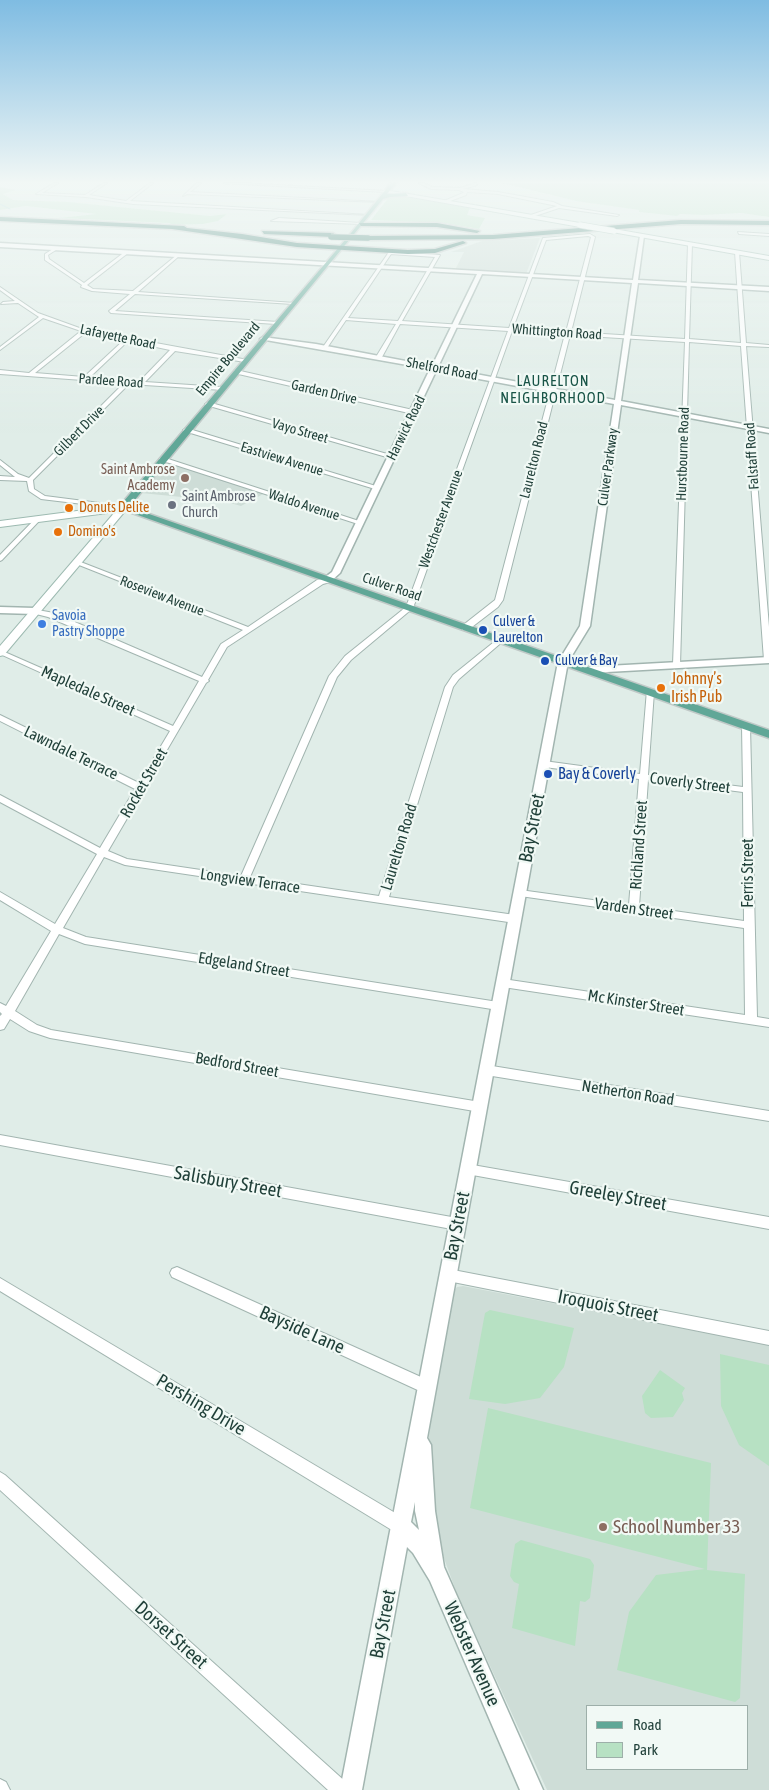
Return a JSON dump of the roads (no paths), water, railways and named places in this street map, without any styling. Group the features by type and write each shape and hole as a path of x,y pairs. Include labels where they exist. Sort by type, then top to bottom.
{"main road":[{"name":"Empire Boulevard","path":"123,508 324,267"},
{"name":"Culver Road","path":"0,524 123,508 148,515 327,580 769,734"},
{"path":"0,652 123,508"}],"street":[{"path":"57,267 83,286 95,290 293,303"},
{"path":"83,286 108,267"},
{"path":"164,267 111,312 276,323"},
{"path":"372,267 769,289"},
{"path":"325,347 380,267"},
{"path":"379,357 432,267"},
{"name":"Westchester Avenue","path":"409,608 533,267"},
{"name":"Laurelton Road","path":"465,628 499,600 585,267"},
{"name":"Culver Parkway","path":"563,662 585,626 637,267"},
{"name":"Hurstbourne Road","path":"677,664 689,267"},
{"name":"Falstaff Road","path":"738,267 759,554 769,660"},
{"name":"Harwick Road","path":"327,580 336,573 480,273"},
{"name":"Lafayette Road","path":"0,288 42,317 84,331 174,349 246,360"},
{"path":"1,303 12,297"},
{"path":"1,303 18,302"},
{"path":"0,349 42,317"},
{"name":"Whittington Road","path":"345,318 769,346"},
{"path":"31,374 84,331"},
{"name":"Shelford Road","path":"263,339 325,347 769,431"},
{"path":"85,378 127,340"},
{"path":"141,383 174,349"},
{"name":"Pardee Road","path":"0,372 221,389"},
{"name":"Garden Drive","path":"236,372 413,412"},
{"name":"Gilbert Drive","path":"30,480 128,382"},
{"name":"Vayo Street","path":"208,404 392,457"},
{"name":"Eastview Avenue","path":"186,430 377,488"},
{"name":"Waldo Avenue","path":"162,459 360,523"},
{"path":"0,462 16,475 30,480"},
{"path":"0,478 30,480"},
{"path":"30,480 31,490 43,498 123,508"},
{"path":"0,559 38,519"},
{"path":"759,554 769,555"},
{"name":"Roseview Avenue","path":"76,562 247,629"},
{"name":"Rocket Street","path":"0,1026 4,1009 58,930 224,646 320,582 327,580"},
{"path":"244,880 327,686 333,676 348,658 409,608"},
{"path":"0,610 35,611 51,615 205,680"},
{"name":"Laurelton Road","path":"383,900 449,687 456,678 499,640"},
{"name":"Mapledale Street","path":"0,652 175,730"},
{"path":"588,670 769,660"},
{"name":"Bay Street","path":"351,1790 563,662"},
{"name":"Richland Street","path":"634,909 650,692"},
{"name":"Lawndale Terrace","path":"0,718 141,788"},
{"name":"Ferris Street","path":"746,726 751,1020"},
{"name":"Coverly Street","path":"544,764 747,790"},
{"name":"Longview Terrace","path":"0,798 103,853 137,865 515,919"},
{"name":"Varden Street","path":"520,893 748,925"},
{"name":"Edgeland Street","path":"0,895 58,930 85,940 498,1006"},
{"name":"Mc Kinster Street","path":"503,983 769,1023"},
{"name":"Bedford Street","path":"4,1009 33,1028 50,1034 480,1106"},
{"name":"Netherton Road","path":"486,1070 769,1116"},
{"name":"Salisbury Street","path":"0,1140 457,1224"},
{"name":"Greeley Street","path":"467,1169 769,1223"},
{"name":"Bayside Lane","path":"177,1273 427,1387"},
{"name":"Iroquois Street","path":"448,1275 769,1338"},
{"name":"Pershing Drive","path":"0,1284 401,1526"},
{"path":"421,1419 426,1511 437,1574"},
{"name":"Dorset Street","path":"0,1480 342,1790"},
{"name":"Webster Avenue","path":"401,1526 420,1546 437,1574 532,1790"}],"place":[{"name":"Saint Ambrose Academy","path":"185,478"},
{"name":"Saint Ambrose Church","path":"172,505"},
{"name":"Donuts Delite","path":"69,508"},
{"name":"Domino's","path":"58,532"},
{"name":"Savoia Pastry Shoppe","path":"42,624"},
{"name":"Culver & Laurelton","path":"483,630"},
{"name":"Culver & Bay","path":"545,661"},
{"name":"Johnny’s Irish Pub","path":"661,688"},
{"name":"Bay & Coverly","path":"548,774"},
{"name":"School Number 33","path":"603,1527"}],"district":[{"name":"LAURELTON NEIGHBORHOOD","path":"553,390"}]}
